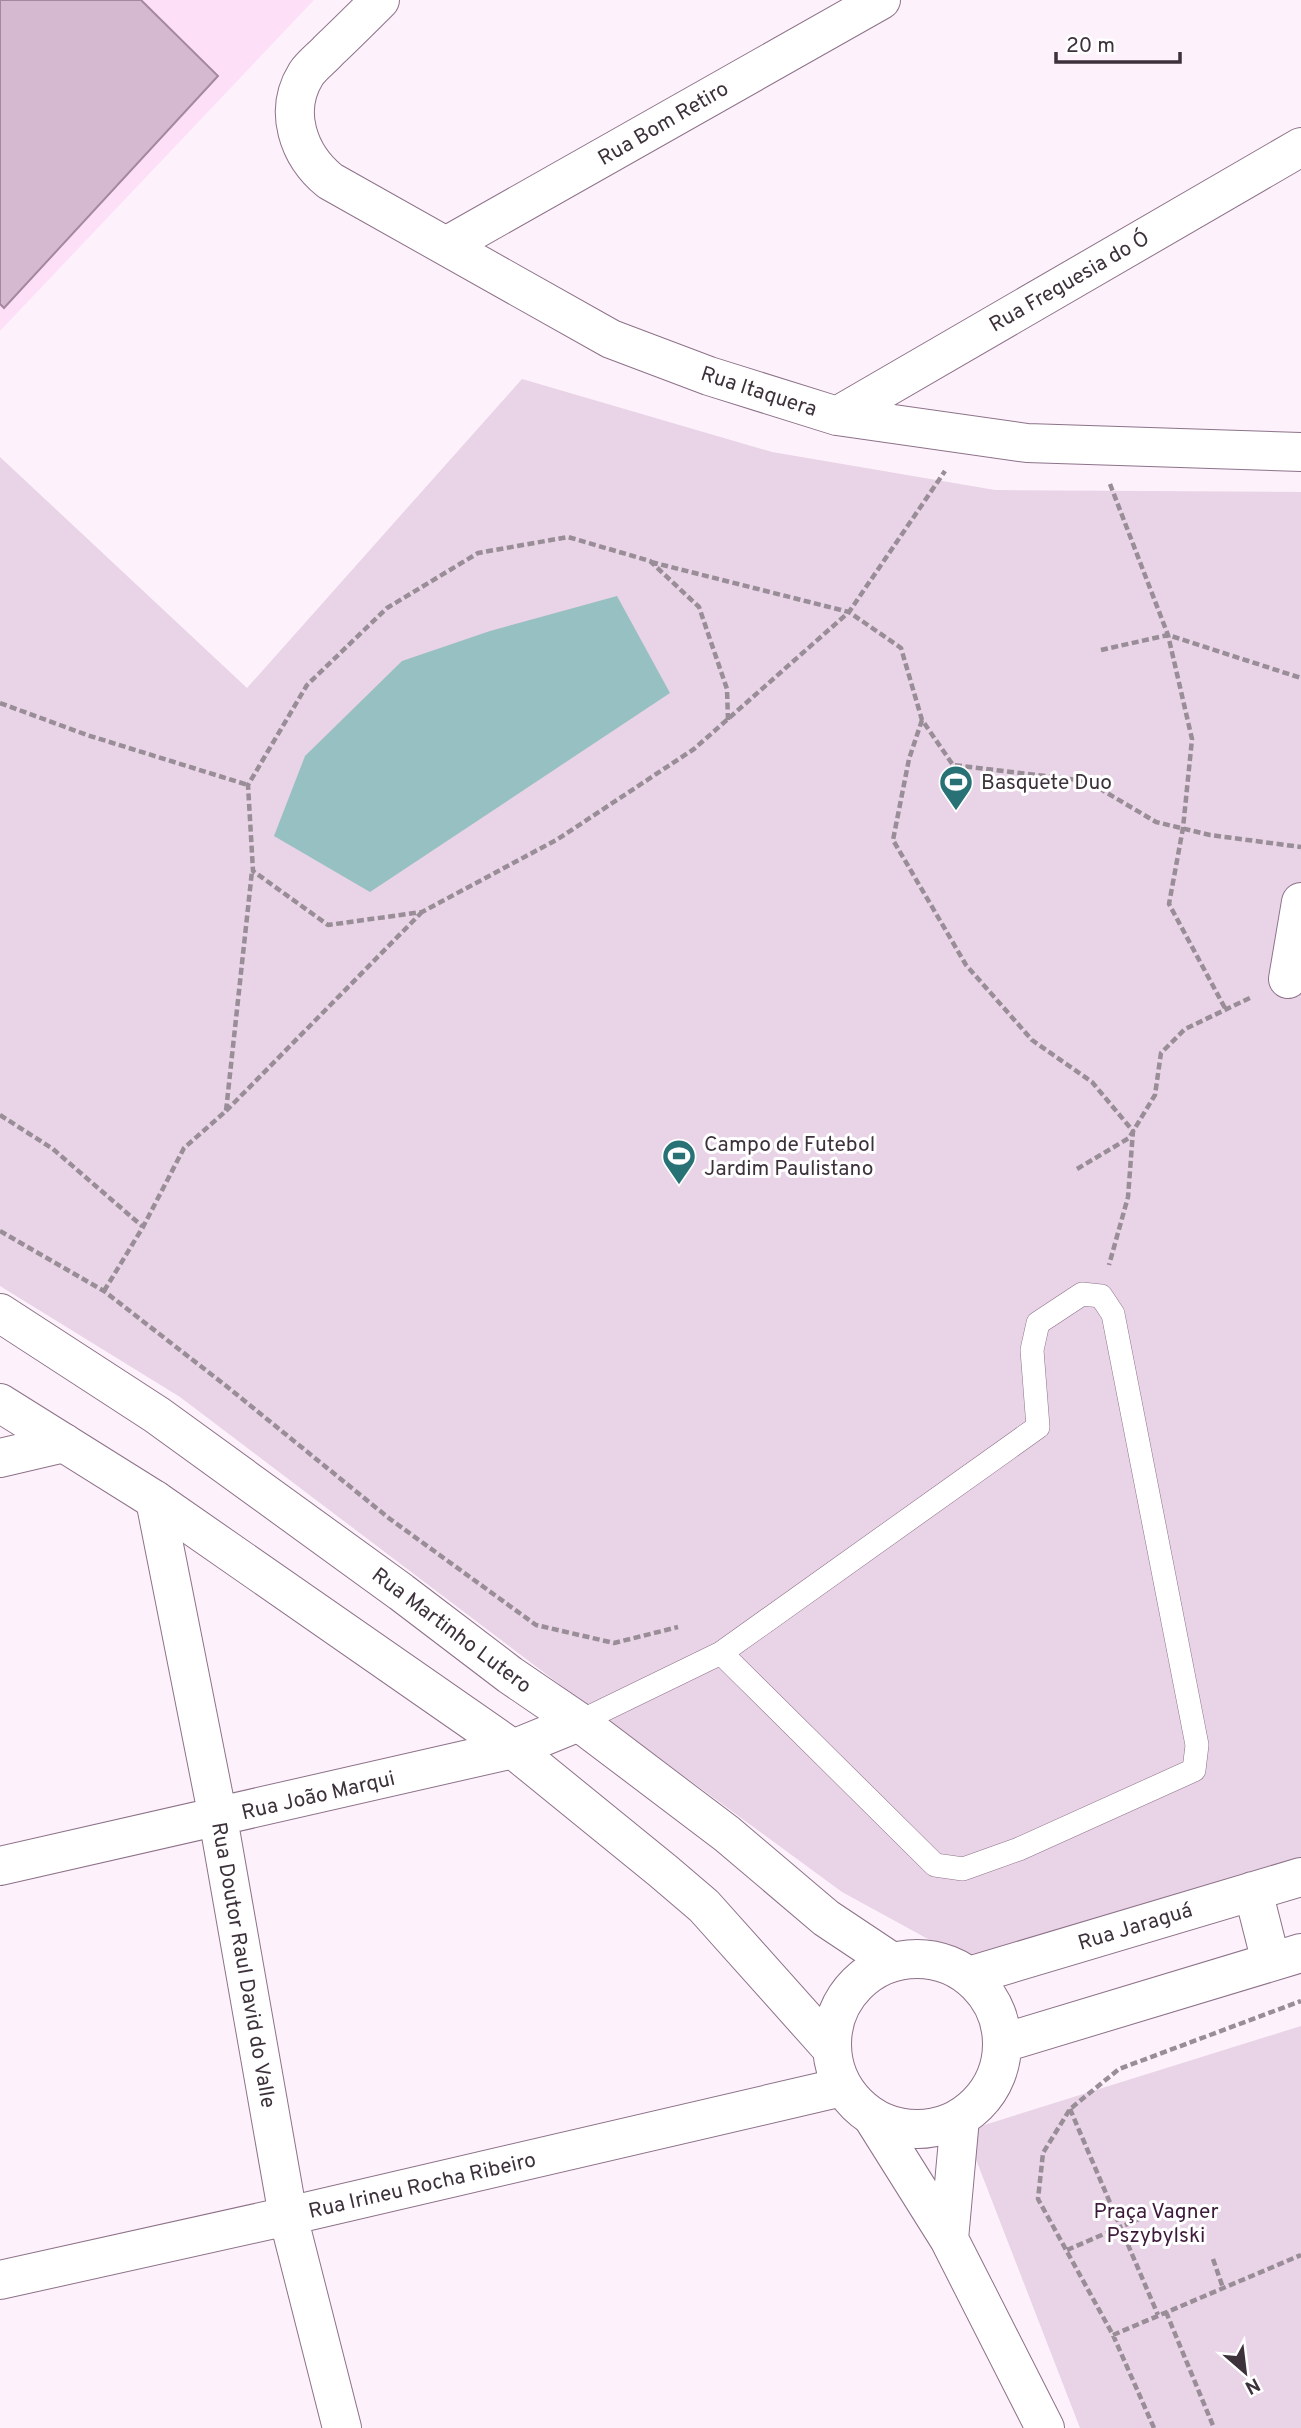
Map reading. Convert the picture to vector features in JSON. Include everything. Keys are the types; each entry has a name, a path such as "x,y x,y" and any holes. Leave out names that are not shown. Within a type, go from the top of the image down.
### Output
{"street":[{"name":"Rua Itaquera","path":"380,0 307,73 296,98 295,125 303,151 319,173 330,181 611,340 709,376 837,416 1027,443 1301,452"},
{"name":"Rua Bom Retiro","path":"446,246 881,0"},
{"name":"Rua Freguesia do Ó","path":"837,416 1301,147"},
{"path":"1287,979 1301,902"},
{"name":"Rua Martinho Lutero","path":"0,1313 157,1415 401,1592 510,1675 579,1722 727,1835 826,1918 892,1962"},
{"path":"0,1403 155,1500 513,1749 704,1906 831,2048"},
{"path":"0,1458 64,1443"},
{"name":"Rua Doutor Raul David do Valle","path":"155,1500 218,1818 288,2216 342,2428"},
{"name":"Rua João Marqui","path":"0,1866 513,1749 579,1722"},
{"name":"Rua Jaraguá","path":"969,1976 1301,1877"},
{"path":"1003,2043 1286,1957 1252,1891"},
{"path":"873,2118 916,2130 939,2126 960,2118 978,2104 991,2086 1000,2065 1003,2043 998,2018 988,1994 969,1976 952,1966 933,1960 912,1958 892,1962 867,1975 847,1995 834,2020 831,2048 842,2087 856,2104 873,2118 949,2239 1045,2428"},
{"name":"Rua Irineu Rocha Ribeiro","path":"0,2280 842,2087"},
{"path":"949,2239 960,2118"}],"lane":[{"path":"579,1722 721,1653 1038,1427 1032,1350 1038,1323 1082,1294 1101,1296 1113,1314 1197,1745 1194,1770 1008,1853 963,1869 935,1866 721,1653"}],"path":[{"path":"104,1291 143,1227 184,1148 226,1111 422,912 558,839 694,750 849,612 969,435"},
{"path":"1095,445 1168,635 1192,739 1183,828 1169,904 1226,1010"},
{"path":"226,1111 253,871 248,785 307,685 387,608 478,553 568,537 849,612 901,648 922,720 953,765 1087,781 1156,822 1210,835 1301,847"},
{"path":"650,561 699,607 727,689 728,720"},
{"path":"1101,650 1168,635 1301,678"},
{"path":"0,703 87,735 248,785"},
{"path":"922,720 909,759 893,840 966,965 1032,1040 1091,1082 1133,1131 1128,1197 1101,1296"},
{"path":"253,871 328,925 422,912"},
{"path":"1077,1170 1129,1138 1155,1095 1161,1053 1185,1029 1287,979"},
{"path":"0,1115 53,1149 143,1227"},
{"path":"0,1231 104,1291 390,1519 536,1625 614,1643 678,1627"},
{"path":"1154,2428 1113,2334 1038,2199 1042,2153 1070,2109 1119,2069 1301,2001"},
{"path":"1070,2109 1158,2315"},
{"path":"1067,2250 1139,2219"},
{"path":"1113,2334 1301,2255"},
{"path":"1213,2259 1223,2288"},
{"path":"1166,2312 1214,2428"}],"shaded area":[{"path":"0,0 314,0 0,331"}],"green space":[{"path":"522,379 772,452 995,490 1301,492 1301,1863 961,1957 842,1892 579,1699 180,1397 0,1286 0,457 247,688"},
{"name":"Praça Vagner Pszybylski","path":"1301,2026 1301,2428 1080,2428 965,2131"}],"water":[{"path":"617,596 670,693 370,892 274,836 305,756 402,661 490,631"}],"building":[{"path":"0,0 141,0 218,76 4,308 0,304"}],"place":[{"name":"Basquete Duo","path":"956,812"},
{"name":"Campo de Futebol Jardim Paulistano","path":"679,1186"}]}
